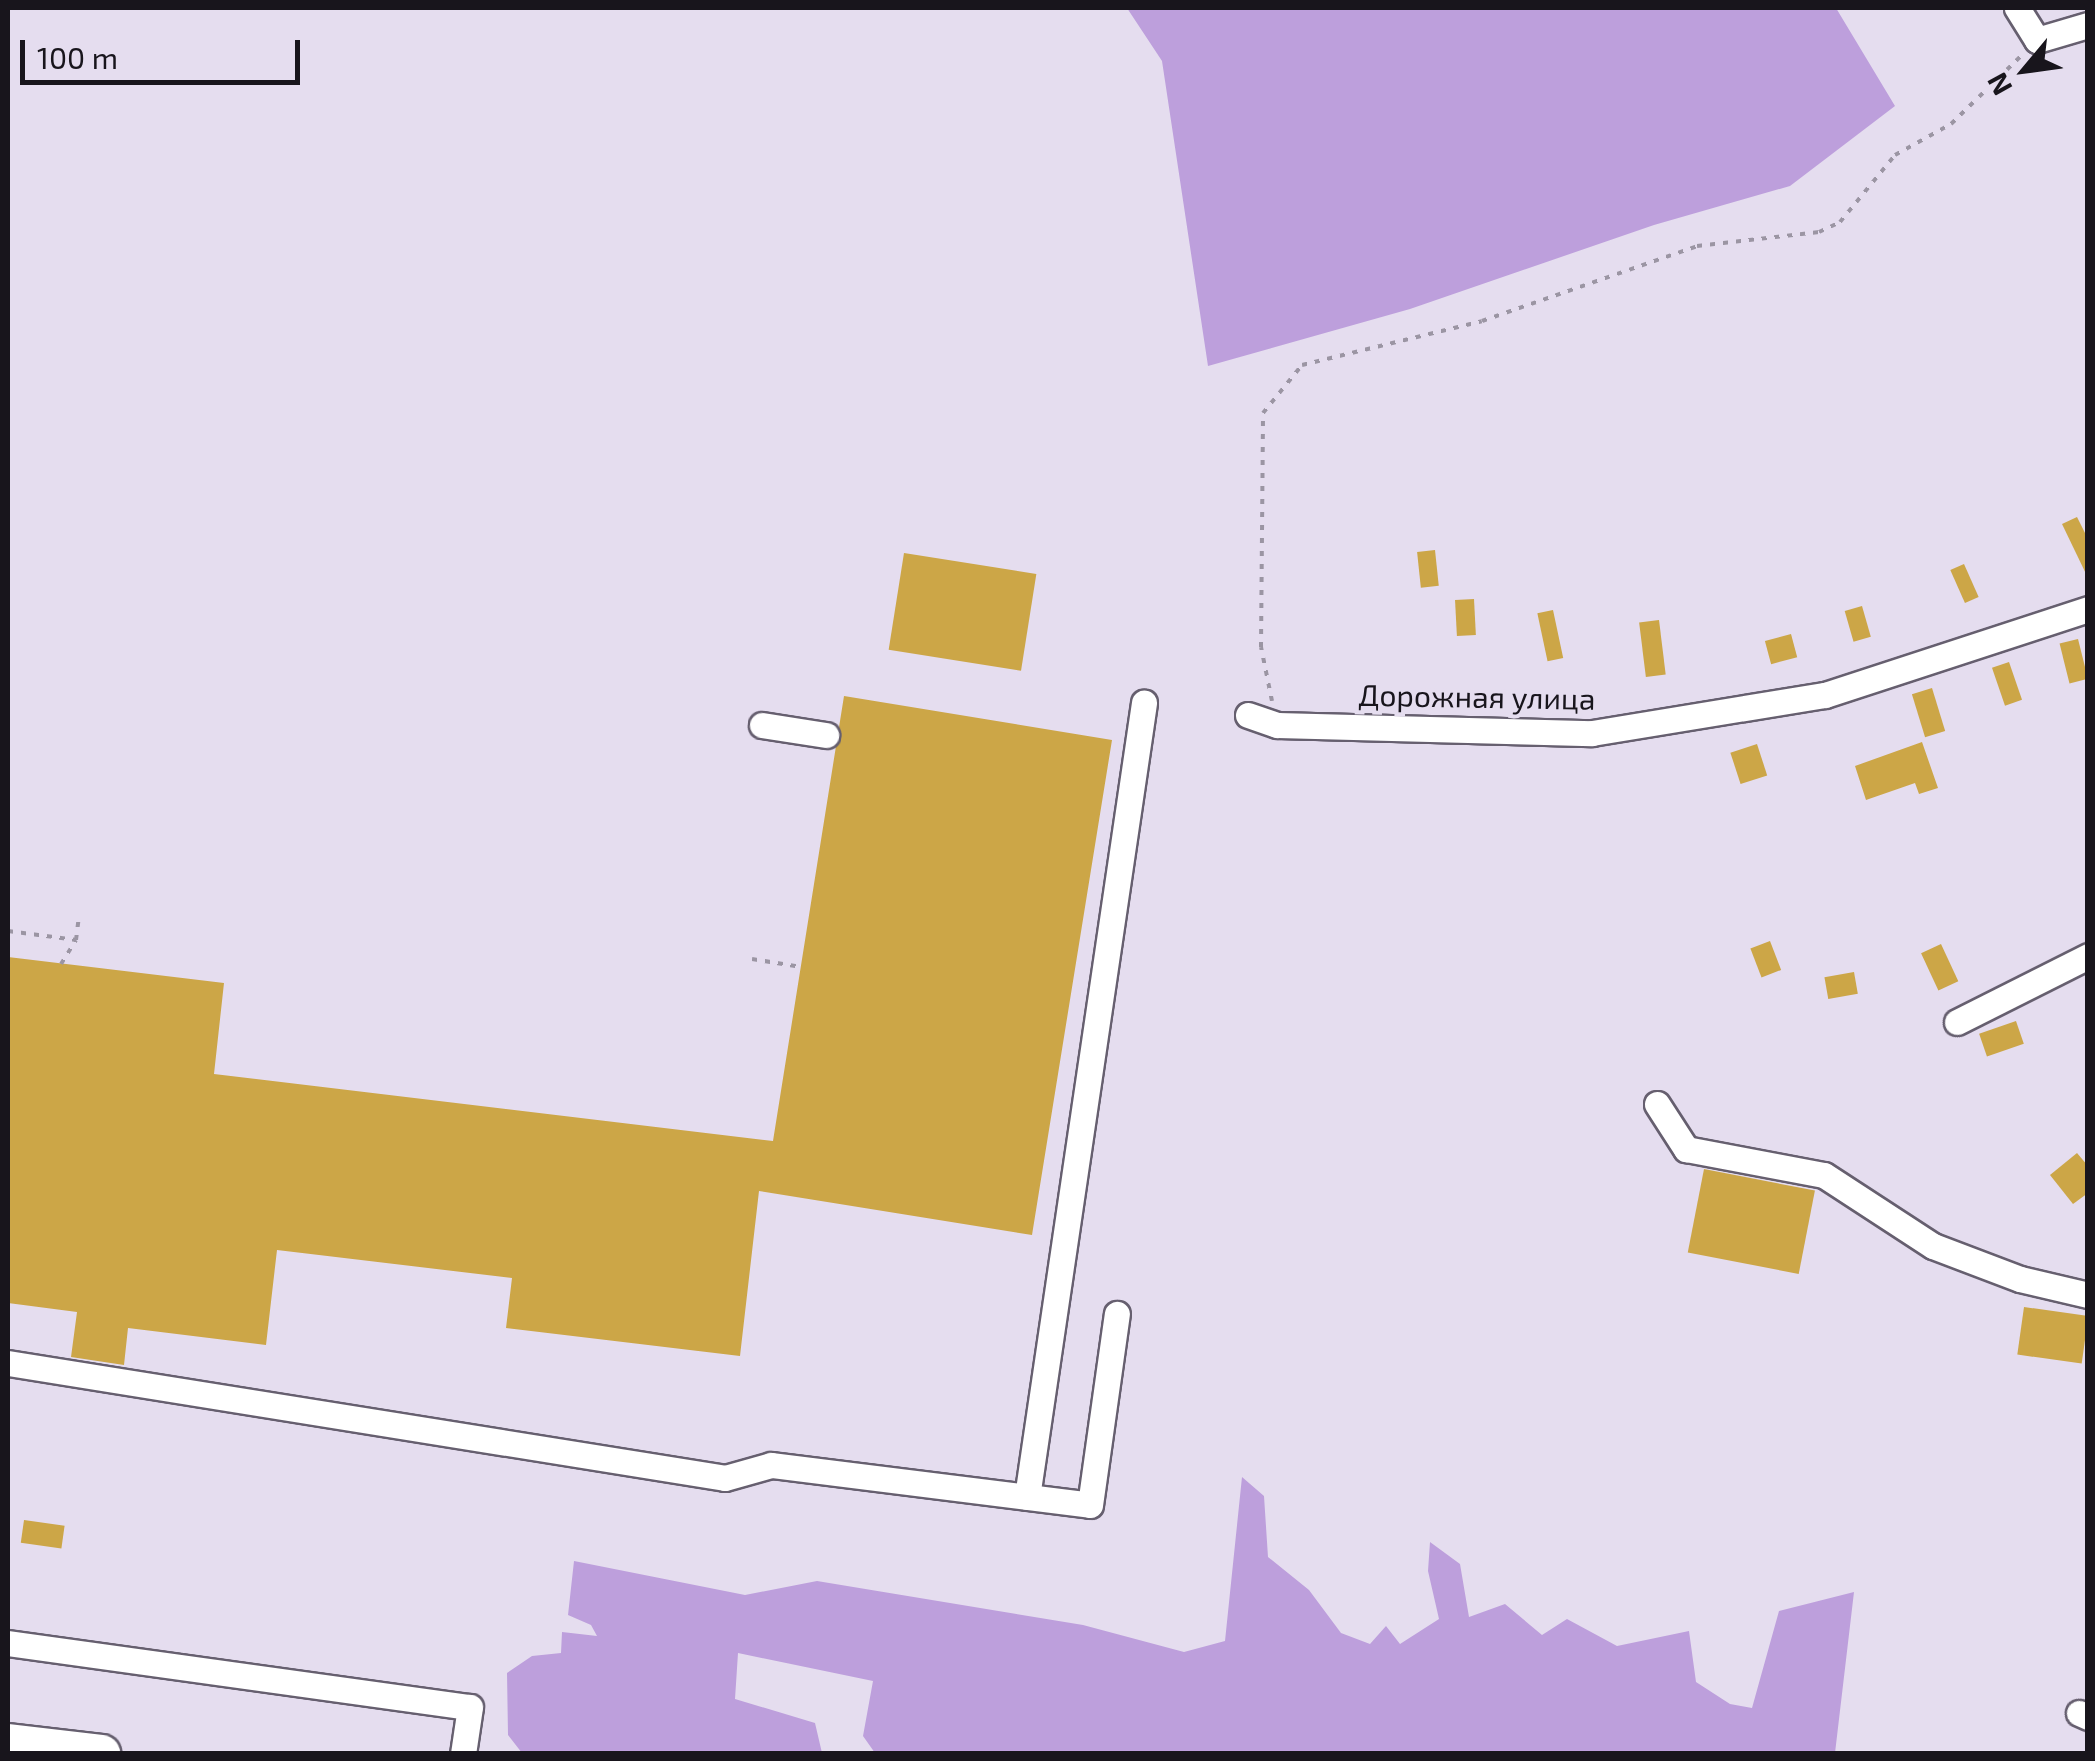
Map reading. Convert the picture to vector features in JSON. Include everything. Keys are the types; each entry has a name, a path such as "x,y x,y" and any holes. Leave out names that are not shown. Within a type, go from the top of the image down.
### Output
{"highway":[{"path":"8,1743 101,1754"}],"street":[{"path":"2017,8 2037,40 2088,26"},
{"name":"Дорожная улица","path":"1248,715 1277,726 1592,734 1825,695 2088,609"},
{"path":"1027,1497 1144,703"},
{"path":"762,725 826,736"},
{"path":"1957,1022 2088,956"},
{"path":"1657,1104 1686,1149 1824,1175 1933,1246 2020,1279 2088,1295"},
{"path":"8,1363 726,1478 771,1466 1090,1504 1117,1314"},
{"path":"8,1644 470,1707 464,1754"}],"path":[{"path":"1277,726 1261,647 1263,413 1302,365 1482,321 1697,246 1818,232 1840,222 1894,155 1951,124 2037,40"},
{"path":"61,964 76,940 79,915"},
{"path":"8,930 76,940"},
{"path":"752,959 800,967"}],"shaded area":[{"path":"1127,8 1836,8 1895,106 1790,186 1654,225 1410,309 1208,366 1162,61"},
{"path":"1242,1477 1264,1496 1268,1557 1309,1590 1341,1633 1370,1644 1386,1626 1400,1644 1439,1619 1428,1571 1430,1542 1460,1564 1469,1617 1505,1604 1542,1635 1567,1619 1617,1646 1689,1631 1696,1682 1730,1704 1752,1708 1779,1611 1854,1592 1835,1753 875,1753 863,1736 873,1681 738,1653 735,1699 815,1723 822,1753 522,1753 508,1735 507,1673 532,1656 561,1653 562,1632 597,1636 591,1625 568,1615 574,1561 745,1595 817,1581 1083,1625 1184,1652 1225,1641"}],"building":[{"path":"2077,517 2088,539 2088,578 2062,524"},
{"path":"1435,550 1439,586 1421,588 1417,552"},
{"path":"904,553 1036,574 1021,671 889,650"},
{"path":"1964,564 1979,597 1965,603 1950,570"},
{"path":"1474,599 1476,635 1457,636 1455,600"},
{"path":"1862,606 1871,637 1854,642 1845,611"},
{"path":"1553,610 1563,658 1548,661 1537,613"},
{"path":"1659,620 1666,675 1646,677 1639,622"},
{"path":"1791,634 1797,657 1771,664 1765,641"},
{"path":"2078,639 2088,679 2069,683 2060,644"},
{"path":"2009,662 2022,700 2005,706 1992,668"},
{"path":"1932,688 1945,731 1925,737 1912,694"},
{"path":"844,696 1112,740 1032,1235 759,1191 740,1356 506,1328 512,1278 277,1250 266,1345 128,1328 124,1365 71,1357 77,1312 8,1303 8,957 224,983 214,1074 773,1141"},
{"path":"1922,742 1938,788 1919,794 1915,783 1866,800 1855,766"},
{"path":"1757,744 1767,775 1741,784 1730,753"},
{"path":"1770,941 1781,970 1762,977 1750,949"},
{"path":"1941,944 1958,981 1938,990 1921,953"},
{"path":"1854,972 1858,994 1828,999 1824,977"},
{"path":"2016,1021 2024,1044 1987,1056 1979,1034"},
{"path":"2077,1153 2088,1166 2088,1193 2073,1204 2050,1175"},
{"path":"1704,1169 1815,1191 1799,1274 1688,1252"},
{"path":"2024,1307 2088,1316 2082,1364 2017,1355"},
{"path":"24,1520 65,1526 61,1548 21,1543"}]}
